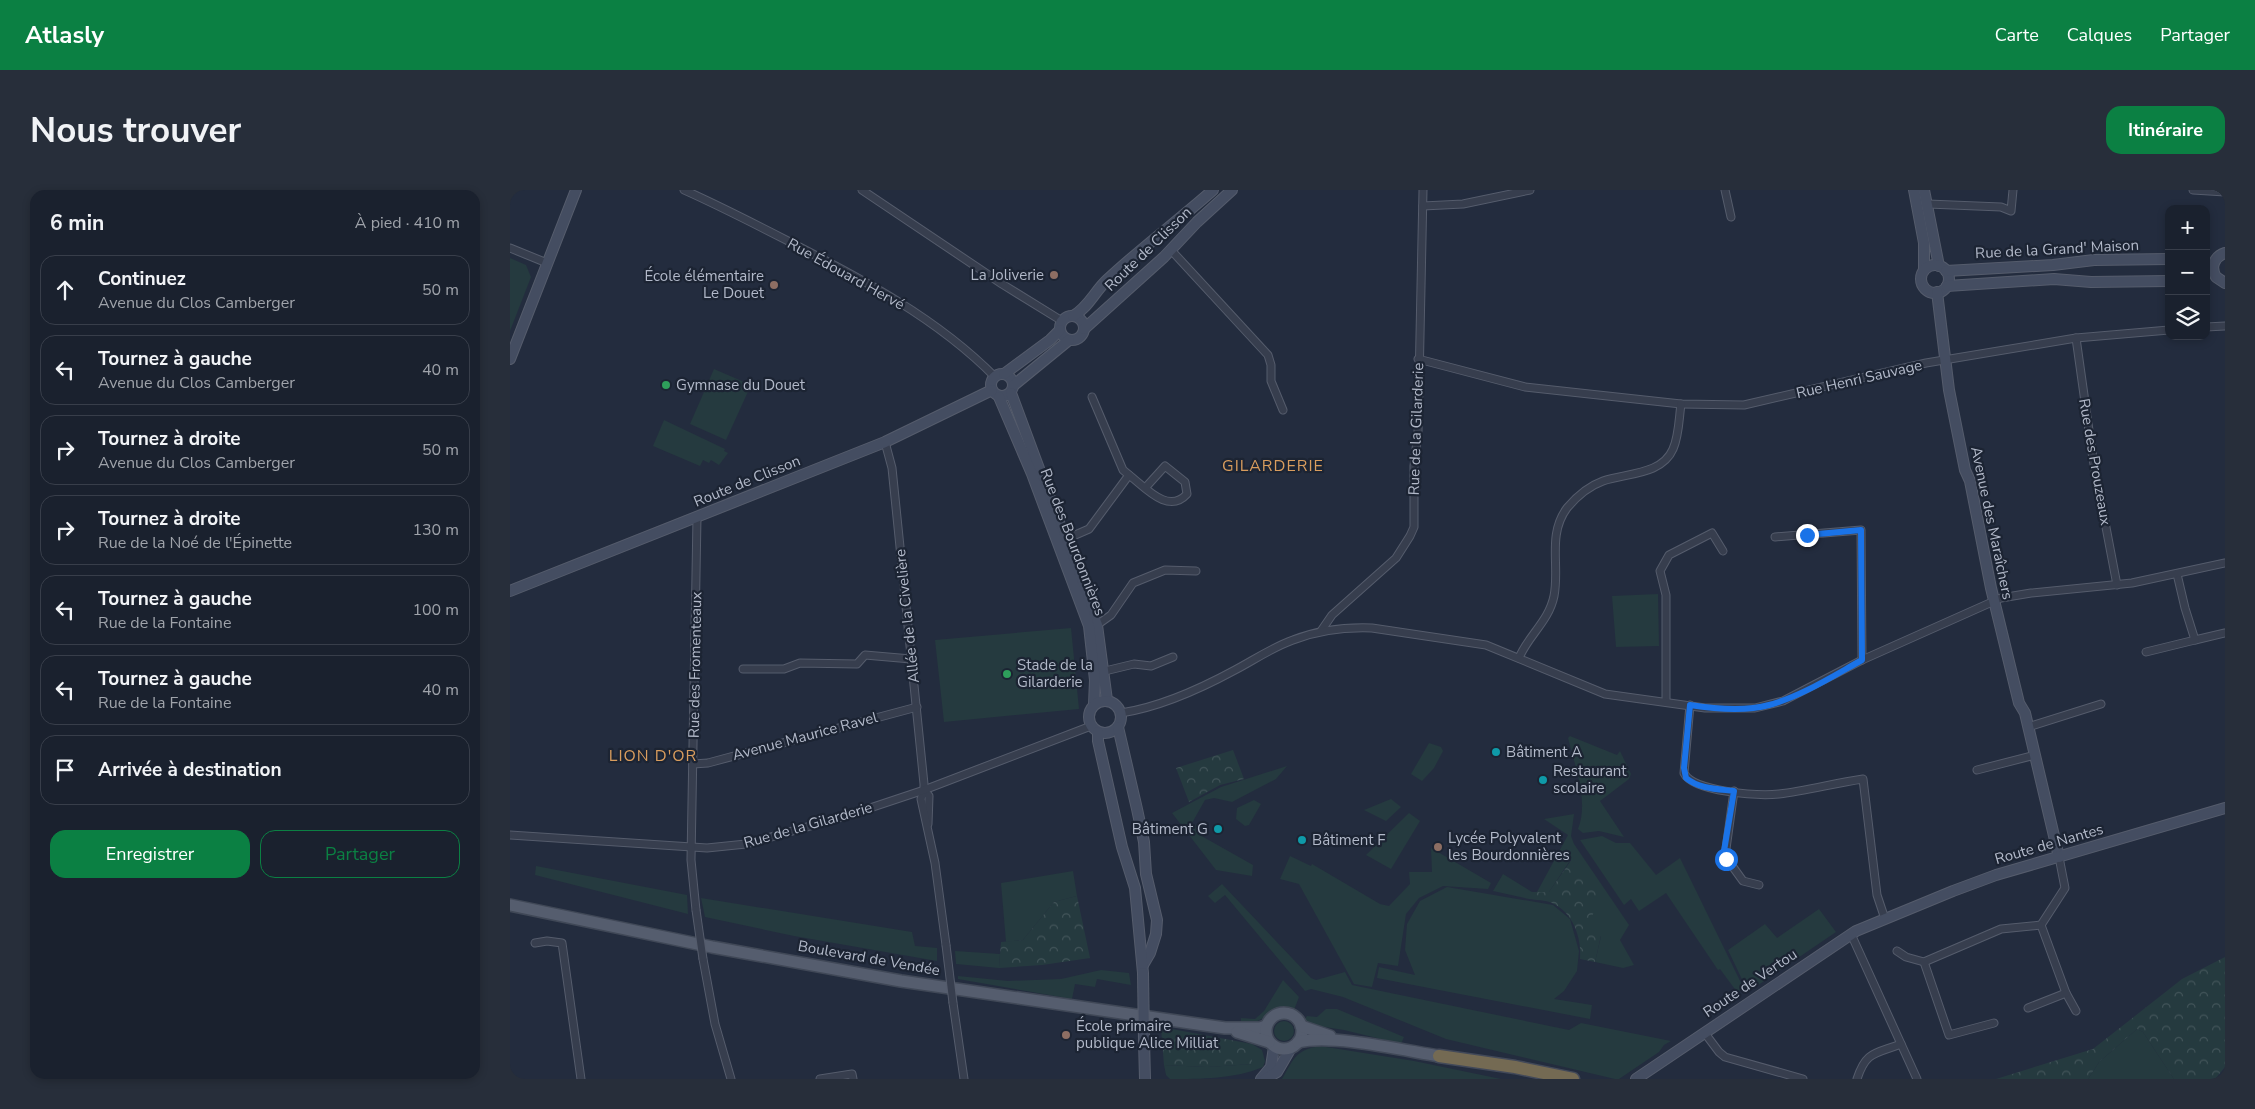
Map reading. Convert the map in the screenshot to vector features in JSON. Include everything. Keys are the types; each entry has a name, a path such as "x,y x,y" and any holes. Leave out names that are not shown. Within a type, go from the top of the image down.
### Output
{"highway":[{"path":"1438,1056 1469,1066 1532,1079"},
{"path":"1438,1056 1515,1067 1573,1079"}],"main road":[{"path":"510,359 576,190"},
{"name":"Route de Clisson","path":"1073,316 1080,312 1104,282 1148,242 1176,222 1213,190"},
{"name":"Route de Clisson","path":"1084,329 1171,250 1197,222 1232,190"},
{"path":"1914,190 1924,244 1924,270 1921,278 1924,286 1931,292 1937,292 1946,286 1949,278 1943,268 1924,190"},
{"path":"2216,280 2211,259 2225,253"},
{"name":"Rue de la Grand' Maison","path":"1943,268 2053,266 2094,260 2165,259"},
{"path":"1924,270 1930,266 1943,268"},
{"name":"Rue de la Grand' Maison","path":"1946,286 2054,279 2076,279 2091,282 2165,281"},
{"name":"Avenue des Maraîchers","path":"1937,292 1949,390 1965,470 1970,481 1994,602 2019,703 2025,713 2059,856"},
{"path":"996,393 991,384 999,375 1050,340 1061,325 1073,316 1082,321 1084,329 1079,338 1070,340 1012,389"},
{"path":"1061,325 1063,336 1070,340"},
{"path":"999,375 1012,379 1012,389"},
{"name":"Route de Clisson","path":"510,592 885,442 996,393 1012,389"},
{"name":"Rue des Bourdonnières","path":"1012,389 1098,625 1107,700"},
{"name":"Rue des Bourdonnières","path":"996,393 1032,474 1089,626 1095,680 1094,704"},
{"path":"1143,969 1156,934 1157,920 1146,874 1144,842 1118,727 1121,714 1115,704 1107,700 1100,701 1094,704 1088,716 1095,729 1122,847 1135,888 1143,969 1145,1079"},
{"path":"1095,729 1111,732 1118,727"},
{"name":"Route de Nantes","path":"1885,919 1976,882 2225,808"},
{"name":"Boulevard de Vendée","path":"510,905 712,947 873,976 1225,1028 1260,1028 1266,1026"},
{"name":"Route de Vertou","path":"1636,1079 1851,934 1885,919"},
{"path":"1261,1079 1271,1066 1271,1044 1266,1034 1266,1026 1274,1016 1283,1013 1296,1018 1301,1026 1301,1036 1277,1072 1265,1079"},
{"path":"1301,1026 1344,1042"},
{"name":"Boulevard de Vendée","path":"1225,1028 1271,1044"},
{"path":"1271,1044 1282,1050 1318,1039 1438,1056"}],"street":[{"name":"Rue Édouard Hervé","path":"684,190 843,269 884,292 999,375"},
{"path":"862,190 1061,325"},
{"name":"Rue de la Gilarderie","path":"1321,631 1332,615 1396,558 1414,527 1414,466 1418,432 1418,359 1423,190"},
{"path":"1423,206 1463,204 1530,190"},
{"path":"1725,190 1731,217"},
{"path":"1928,204 2001,207 2011,211 2013,190"},
{"path":"2193,190 2225,192"},
{"path":"510,248 547,263"},
{"path":"1171,250 1268,354 1271,365 1271,380 1283,410"},
{"path":"2210,327 2225,326"},
{"name":"Rue Henri Sauvage","path":"1418,359 1525,387 1681,404 1744,405 1946,359 2076,338 2165,330"},
{"name":"Rue des Prouzeaux","path":"2076,338 2093,459 2117,585"},
{"path":"1092,397 1123,470 1129,475 1146,488 1163,501 1175,503 1186,494 1185,482 1165,466 1146,488"},
{"path":"1519,658 1527,641 1545,619 1551,606 1555,588 1554,545 1556,530 1566,509 1582,492 1592,486 1603,481 1652,468 1667,458 1676,441 1681,404"},
{"name":"Allée de la Civelière","path":"885,442 892,468 924,790 929,796 928,824 964,1079"},
{"path":"1066,539 1089,528 1129,475"},
{"name":"Rue des Fromenteaux","path":"697,517 692,877 703,959 714,1016 731,1079"},
{"path":"1774,537 1861,530 1862,660"},
{"path":"1666,702 1666,595 1660,571 1669,555 1712,533 1723,551"},
{"path":"1121,714 1138,710 1194,690 1292,640 1321,631 1354,627 1486,645 1597,691 1724,709 1768,706 1783,701 1862,660 1994,602 2031,592 2117,585 2225,563"},
{"path":"1098,625 1111,615 1133,583 1165,570 1196,572"},
{"path":"2177,574 2195,640"},
{"path":"2146,652 2225,633"},
{"path":"743,669 784,669 800,663 857,664 865,655 911,658"},
{"path":"1105,671 1134,664 1151,666 1173,657"},
{"path":"2028,727 2101,704"},
{"path":"1690,705 1684,768 1686,778 1695,784 1734,791 1776,794 1863,779 1877,895 1885,919"},
{"name":"Avenue Maurice Ravel","path":"693,764 708,763 917,707"},
{"name":"Rue de la Gilarderie","path":"510,834 723,847 767,839 924,790 1095,729"},
{"path":"1977,770 2035,756"},
{"path":"1734,791 1724,856 1743,881 1759,885"},
{"path":"2041,925 2065,888 2059,856"},
{"path":"1896,951 1906,957 1924,962 2001,929 2015,926 2041,925"},
{"path":"2041,925 2066,993 2076,1012"},
{"path":"1851,934 1917,1079"},
{"path":"535,943 547,941 562,943 581,1079"},
{"path":"1924,962 1949,1035 1994,1023"},
{"path":"2028,1008 2066,993"},
{"path":"1704,1032 1725,1057 1803,1079"},
{"path":"1857,1079 1865,1060 1870,1056 1901,1044"},
{"path":"820,1079 850,1077"}],"green space":[{"path":"510,258 526,265 531,277 510,331"},
{"path":"714,369 751,385 726,440 690,424"},
{"path":"664,420 725,449 724,451 728,453 719,465 711,460 709,463 703,460 700,466 653,446"},
{"path":"1658,594 1659,646 1616,647 1612,596"},
{"name":"Stade de la Gilarderie","path":"1071,628 1079,709 944,722 935,640"},
{"path":"1570,736 1617,755 1620,751 1631,774 1629,779 1600,801 1624,837 1599,831 1583,833 1578,829 1581,818 1582,796 1568,738"},
{"path":"1429,743 1441,747 1443,751 1434,768 1422,781 1411,774"},
{"path":"1233,750 1244,779 1220,785 1189,802 1176,768"},
{"path":"1287,766 1276,779 1232,802 1214,798 1205,800 1192,823 1201,829 1198,834 1253,865 1252,876 1216,870 1172,813 1221,787"},
{"path":"1391,799 1401,807 1386,821 1364,810"},
{"path":"1254,800 1261,804 1249,825 1245,826 1236,819 1237,808"},
{"path":"1409,813 1420,821 1391,869 1366,855"},
{"path":"1574,814 1571,836 1574,844 1629,925 1620,940 1634,965 1623,968 1595,962 1601,936 1583,931 1571,859 1549,892 1537,892 1568,835 1544,819"},
{"path":"1602,836 1616,843 1630,843 1656,875 1680,858 1744,989 1737,992 1720,969 1718,970 1666,893 1639,911 1631,899 1624,905 1580,840"},
{"path":"1431,848 1491,883 1488,889 1443,886 1419,898 1406,914 1398,966 1378,963 1372,987 1354,984 1299,884 1280,879 1290,856 1311,866 1312,864 1380,904 1389,906 1410,884 1409,872 1432,872"},
{"path":"1572,859 1601,900 1584,930 1601,935 1595,962 1580,959 1578,934 1566,913 1550,902 1529,899 1529,892 1549,892"},
{"path":"536,866 687,895 688,914 535,875"},
{"path":"1073,871 1077,896 1054,902 1023,940 1006,942 1001,883"},
{"path":"1503,874 1532,892 1529,892 1529,899 1493,891"},
{"path":"1222,884 1311,978 1316,980 1345,972 1352,985 1569,1030 1581,1023 1671,1041 1664,1045 1659,1052 1619,1079 1615,1079 1446,1039 1343,997 1311,989 1305,991 1225,895 1215,903 1208,896"},
{"path":"1447,887 1553,905 1570,919 1579,951 1577,971 1564,991 1554,999 1592,1005 1590,1019 1377,978 1379,967 1415,975 1405,950 1407,924 1420,901"},
{"path":"1077,896 1090,958 1042,965 999,968 1001,942 1023,940 1054,902"},
{"path":"701,898 912,932 915,946 937,948 937,961 794,936 705,917"},
{"path":"1819,909 1836,932 1748,992 1728,950 1765,924 1777,938"},
{"path":"955,951 1000,954 999,968 956,964"},
{"path":"2225,957 2225,1067 2215,1079 2174,1079 2143,1032 2137,1029 2099,1062 2088,1079 1996,1079 2093,1049 2182,979"},
{"path":"1101,970 1129,973 1131,985 1097,979 1095,987 1075,984 1072,999 958,979 958,976 1008,981 1061,979"},
{"path":"1283,980 1299,997 1294,1010 1277,1010 1256,1022 1241,1024 1241,1018 1255,1019 1264,1011"},
{"path":"1326,1009 1337,1009 1404,1037 1401,1044 1344,1030 1305,1024 1304,1020 1307,1016 1317,1017"},
{"path":"1280,1021 1288,1021 1294,1027 1294,1035 1288,1041 1280,1041 1274,1035 1274,1027"},
{"path":"1161,1027 1252,1044 1252,1064 1207,1067 1164,1065"},
{"path":"2137,1029 2143,1032 2174,1079 2088,1079 2099,1062"},
{"path":"1252,1044 1262,1050 1265,1061 1263,1067 1241,1074 1218,1078 1170,1079 1166,1075 1164,1065 1207,1067 1252,1064"},
{"path":"1320,1046 1414,1061 1501,1079 1282,1079 1296,1056 1305,1050"}],"place":[{"name":"La Joliverie","path":"1054,275"},
{"name":"École élémentaire Le Douet","path":"774,285"},
{"name":"Gymnase du Douet","path":"666,385"},
{"name":"Stade de la Gilarderie","path":"1007,674"},
{"name":"Bâtiment A","path":"1496,752"},
{"name":"Restaurant scolaire","path":"1543,780"},
{"name":"Bâtiment G","path":"1218,829"},
{"name":"Bâtiment F","path":"1302,840"},
{"name":"Lycée Polyvalent les Bourdonnières","path":"1438,847"},
{"name":"École primaire publique Alice Milliat","path":"1066,1035"}],"district":[{"name":"GILARDERIE","path":"1273,466"},
{"name":"LION D'OR","path":"653,756"}],"route":[{"path":"1726,859 1724,851 1734,791 1695,784 1686,778 1684,768 1690,705 1724,709 1768,706 1783,701 1862,660 1861,530 1807,535"}]}
